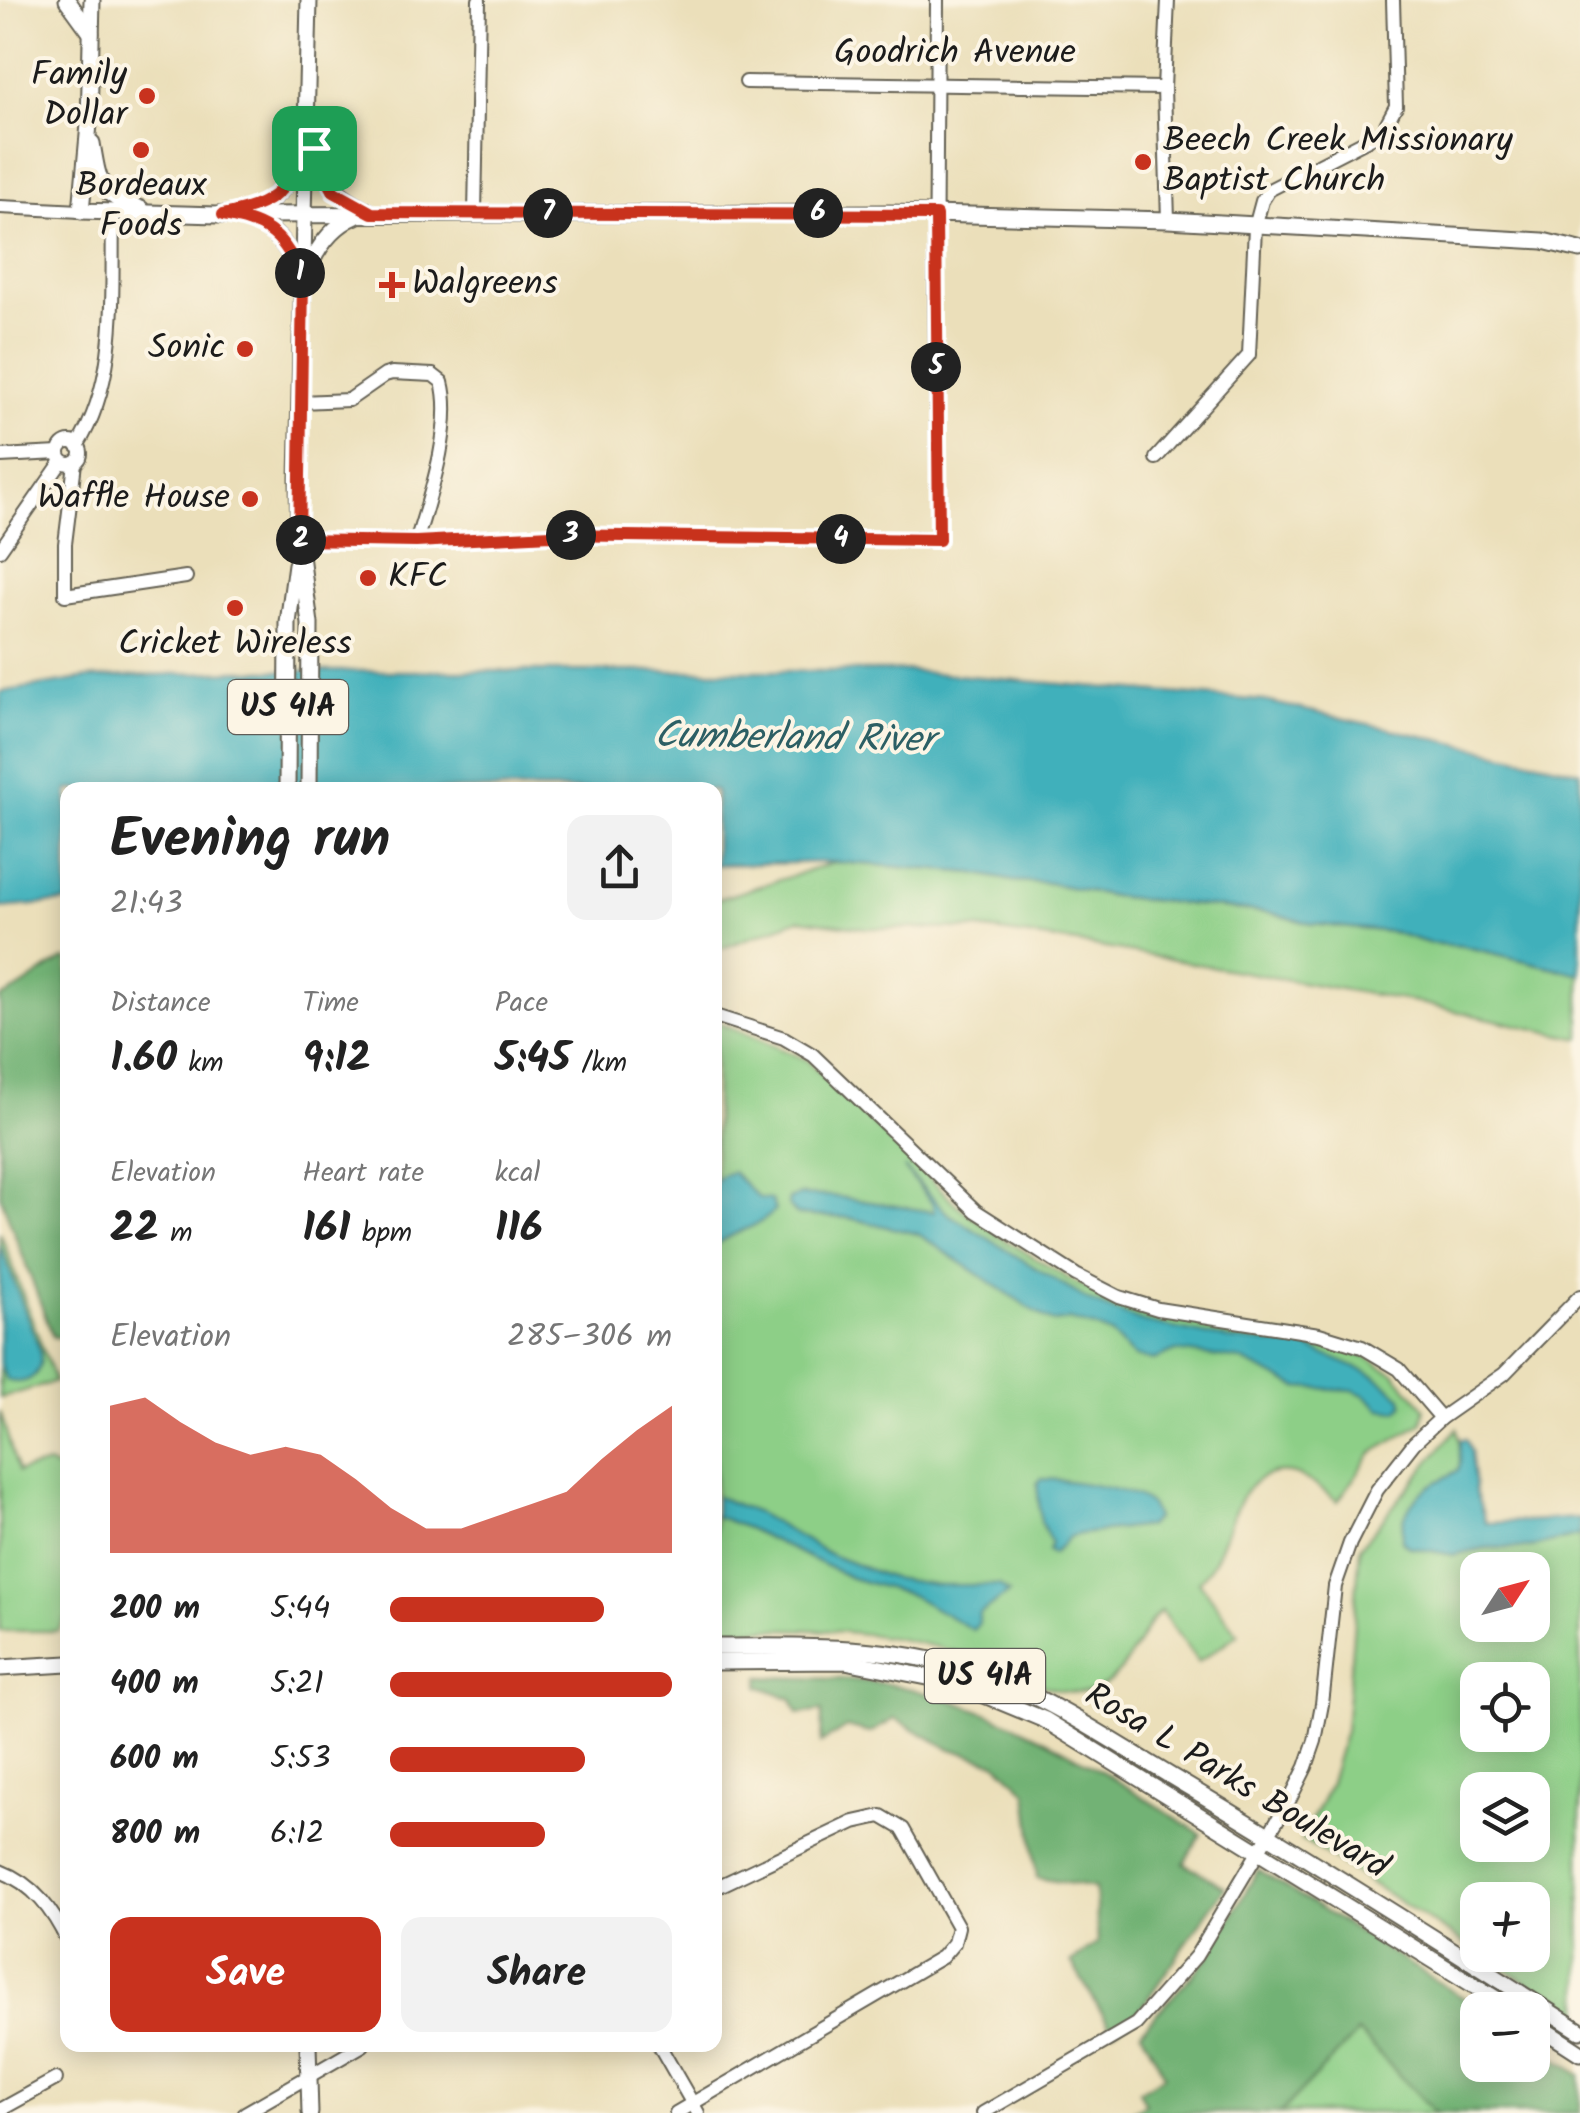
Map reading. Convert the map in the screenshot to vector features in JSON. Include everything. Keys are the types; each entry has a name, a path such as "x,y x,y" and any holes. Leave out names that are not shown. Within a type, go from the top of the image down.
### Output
{"main road":[{"path":"67,0 91,34"},
{"path":"92,0 81,211 223,215 936,215 1168,220 1543,241 1580,250"},
{"name":"US 41A","path":"287,782 288,623 299,540 310,0"},
{"path":"307,122 318,162 334,192 372,213"},
{"path":"223,215 257,208 283,188 299,158 307,122"},
{"path":"88,124 103,189 116,200 154,214"},
{"path":"303,280 331,234 352,218 372,213"},
{"path":"223,215 254,220 271,229 291,254 303,280"},
{"name":"US 41A","path":"299,540 310,624 309,782"},
{"name":"Rosa L Parks Boulevard","path":"722,1647 846,1646 958,1667 1040,1698 1270,1834 1580,2031"},
{"name":"Rosa L Parks Boulevard","path":"722,1662 844,1661 953,1682 1045,1720 1485,1992"},
{"path":"0,1668 60,1664"},
{"path":"1550,2033 1580,2052"},
{"path":"308,2052 310,2113"}],"street":[{"path":"475,214 479,0"},
{"path":"299,540 416,542 551,535 939,540 937,0"},
{"path":"1168,0 1164,88 1168,220"},
{"path":"1156,458 1249,355 1254,227 1269,190 1382,132 1396,106 1393,0"},
{"name":"Goodrich Avenue","path":"746,82 1164,88"},
{"path":"0,207 81,211"},
{"path":"0,456 65,459 80,454 78,446 93,416 104,376 111,317 113,214"},
{"path":"300,402 350,400 392,373 433,376 442,382 440,458 416,542"},
{"path":"0,550 65,459"},
{"path":"65,459 65,595 186,578"},
{"path":"722,1018 784,1038 813,1055 976,1212 1100,1288 1158,1309 1319,1334 1362,1347 1399,1368 1441,1418"},
{"path":"982,2113 1136,2024 1196,1956 1290,1800 1316,1741 1330,1604 1350,1543 1377,1490 1396,1462 1441,1418 1504,1374 1580,1296"},
{"path":"676,2113 695,2108 942,1957 954,1944 958,1927 903,1829 881,1816 854,1822 722,1885"},
{"path":"0,1871 37,1895 60,1928"},
{"path":"245,2113 351,2052"},
{"path":"664,2052 695,2108"},
{"path":"0,2110 56,2079"}],"green space":[{"path":"837,862 974,873 1112,896 1271,913 1312,924 1393,932 1428,943 1463,946 1580,974 1580,1039 1415,1002 979,929 866,928 799,919 722,948 722,898"},
{"path":"60,962 60,1337 53,1337 0,1195 0,998"},
{"path":"722,1024 807,1060 958,1206 1000,1237 1076,1283 1144,1314 1320,1342 1366,1357 1395,1374 1425,1408 1422,1423 1371,1454 1338,1501 1295,1474 1269,1474 1254,1483 1243,1496 1219,1550 1199,1581 1238,1634 1198,1662 1161,1611 1116,1676 1093,1690 1079,1692 1046,1687 933,1646 872,1635 722,1630"},
{"path":"0,1232 55,1382 0,1398"},
{"path":"0,1411 18,1472 48,1464 60,1470 60,1628 58,1631 0,1631"},
{"path":"1457,1428 1473,1528 1580,1527 1580,2017 1550,1998 1550,1992 1541,1992 1510,1972 1550,1972 1550,1882 1460,1882 1460,1940 1302,1839 1329,1786 1345,1731 1360,1547"},
{"path":"760,1677 847,1679 898,1686 941,1697 1020,1727 1093,1766 1201,1834 1184,1863 1225,1887 1135,2017 1113,2031 1071,1962 1098,1943 1095,1888 1037,1878 1027,1792 997,1763 951,1749 895,1719 870,1733 846,1727 821,1743 822,1711 798,1714 792,1699 759,1686"},
{"path":"1258,1870 1460,1996 1460,2082 1550,2082 1550,2054 1580,2075 1580,2113 1436,2113 1358,2032 1280,2113 1129,2113 1146,2103 1139,2091 1165,2075 1141,2031 1207,1959"},
{"path":"1358,2032 1436,2113 1280,2113"}],"water":[{"name":"Cumberland River","path":"234,671 909,671 1265,701 1580,771 1580,974 1463,946 1428,943 1393,932 1312,924 1271,913 1112,896 974,873 837,862 722,865 722,782 60,782 60,903 0,908 0,692 87,678"},
{"path":"904,1168 947,1213 1091,1302 1143,1322 1233,1340 1306,1347 1374,1375 1402,1397 1403,1405 1397,1411 1380,1409 1353,1390 1297,1387 1241,1360 1176,1351 1154,1360 1134,1357 1111,1334 1095,1327 1046,1319 918,1234 849,1218 797,1215 788,1205 789,1199 800,1195 832,1196 934,1212 932,1203"},
{"path":"732,1172 759,1198 771,1200 775,1210 763,1221 722,1241 722,1175"},
{"path":"0,1245 40,1350 40,1365 28,1380 6,1380 0,1363"},
{"path":"1461,1439 1466,1439 1471,1450 1475,1491 1486,1523 1580,1518 1580,1535 1529,1548 1486,1548 1453,1555 1409,1547 1402,1541 1407,1511 1426,1489 1458,1470"},
{"path":"1041,1479 1129,1494 1149,1504 1156,1518 1148,1526 1069,1537 1053,1554 1048,1551 1051,1543 1041,1522 1037,1484"},
{"path":"722,1499 757,1513 833,1556 891,1578 938,1585 999,1585 1009,1593 979,1614 979,1623 973,1630 911,1595 851,1578 722,1519"}],"place":[{"name":"Family Dollar","path":"147,96"},
{"name":"Bordeaux Foods","path":"141,150"},
{"name":"Beech Creek Missionary Baptist Church","path":"1143,162"},
{"name":"Walgreens","path":"392,285"},
{"name":"Sonic","path":"245,349"},
{"name":"Waffle House","path":"250,499"},
{"name":"KFC","path":"368,578"},
{"name":"Cricket Wireless","path":"235,608"}],"route":[{"path":"307,122 314,148 324,179 334,192 372,213 936,215 939,540 551,535 416,542 299,540 303,280 291,254 271,229 254,220 223,215 257,208 283,188 299,158 307,122"}]}
